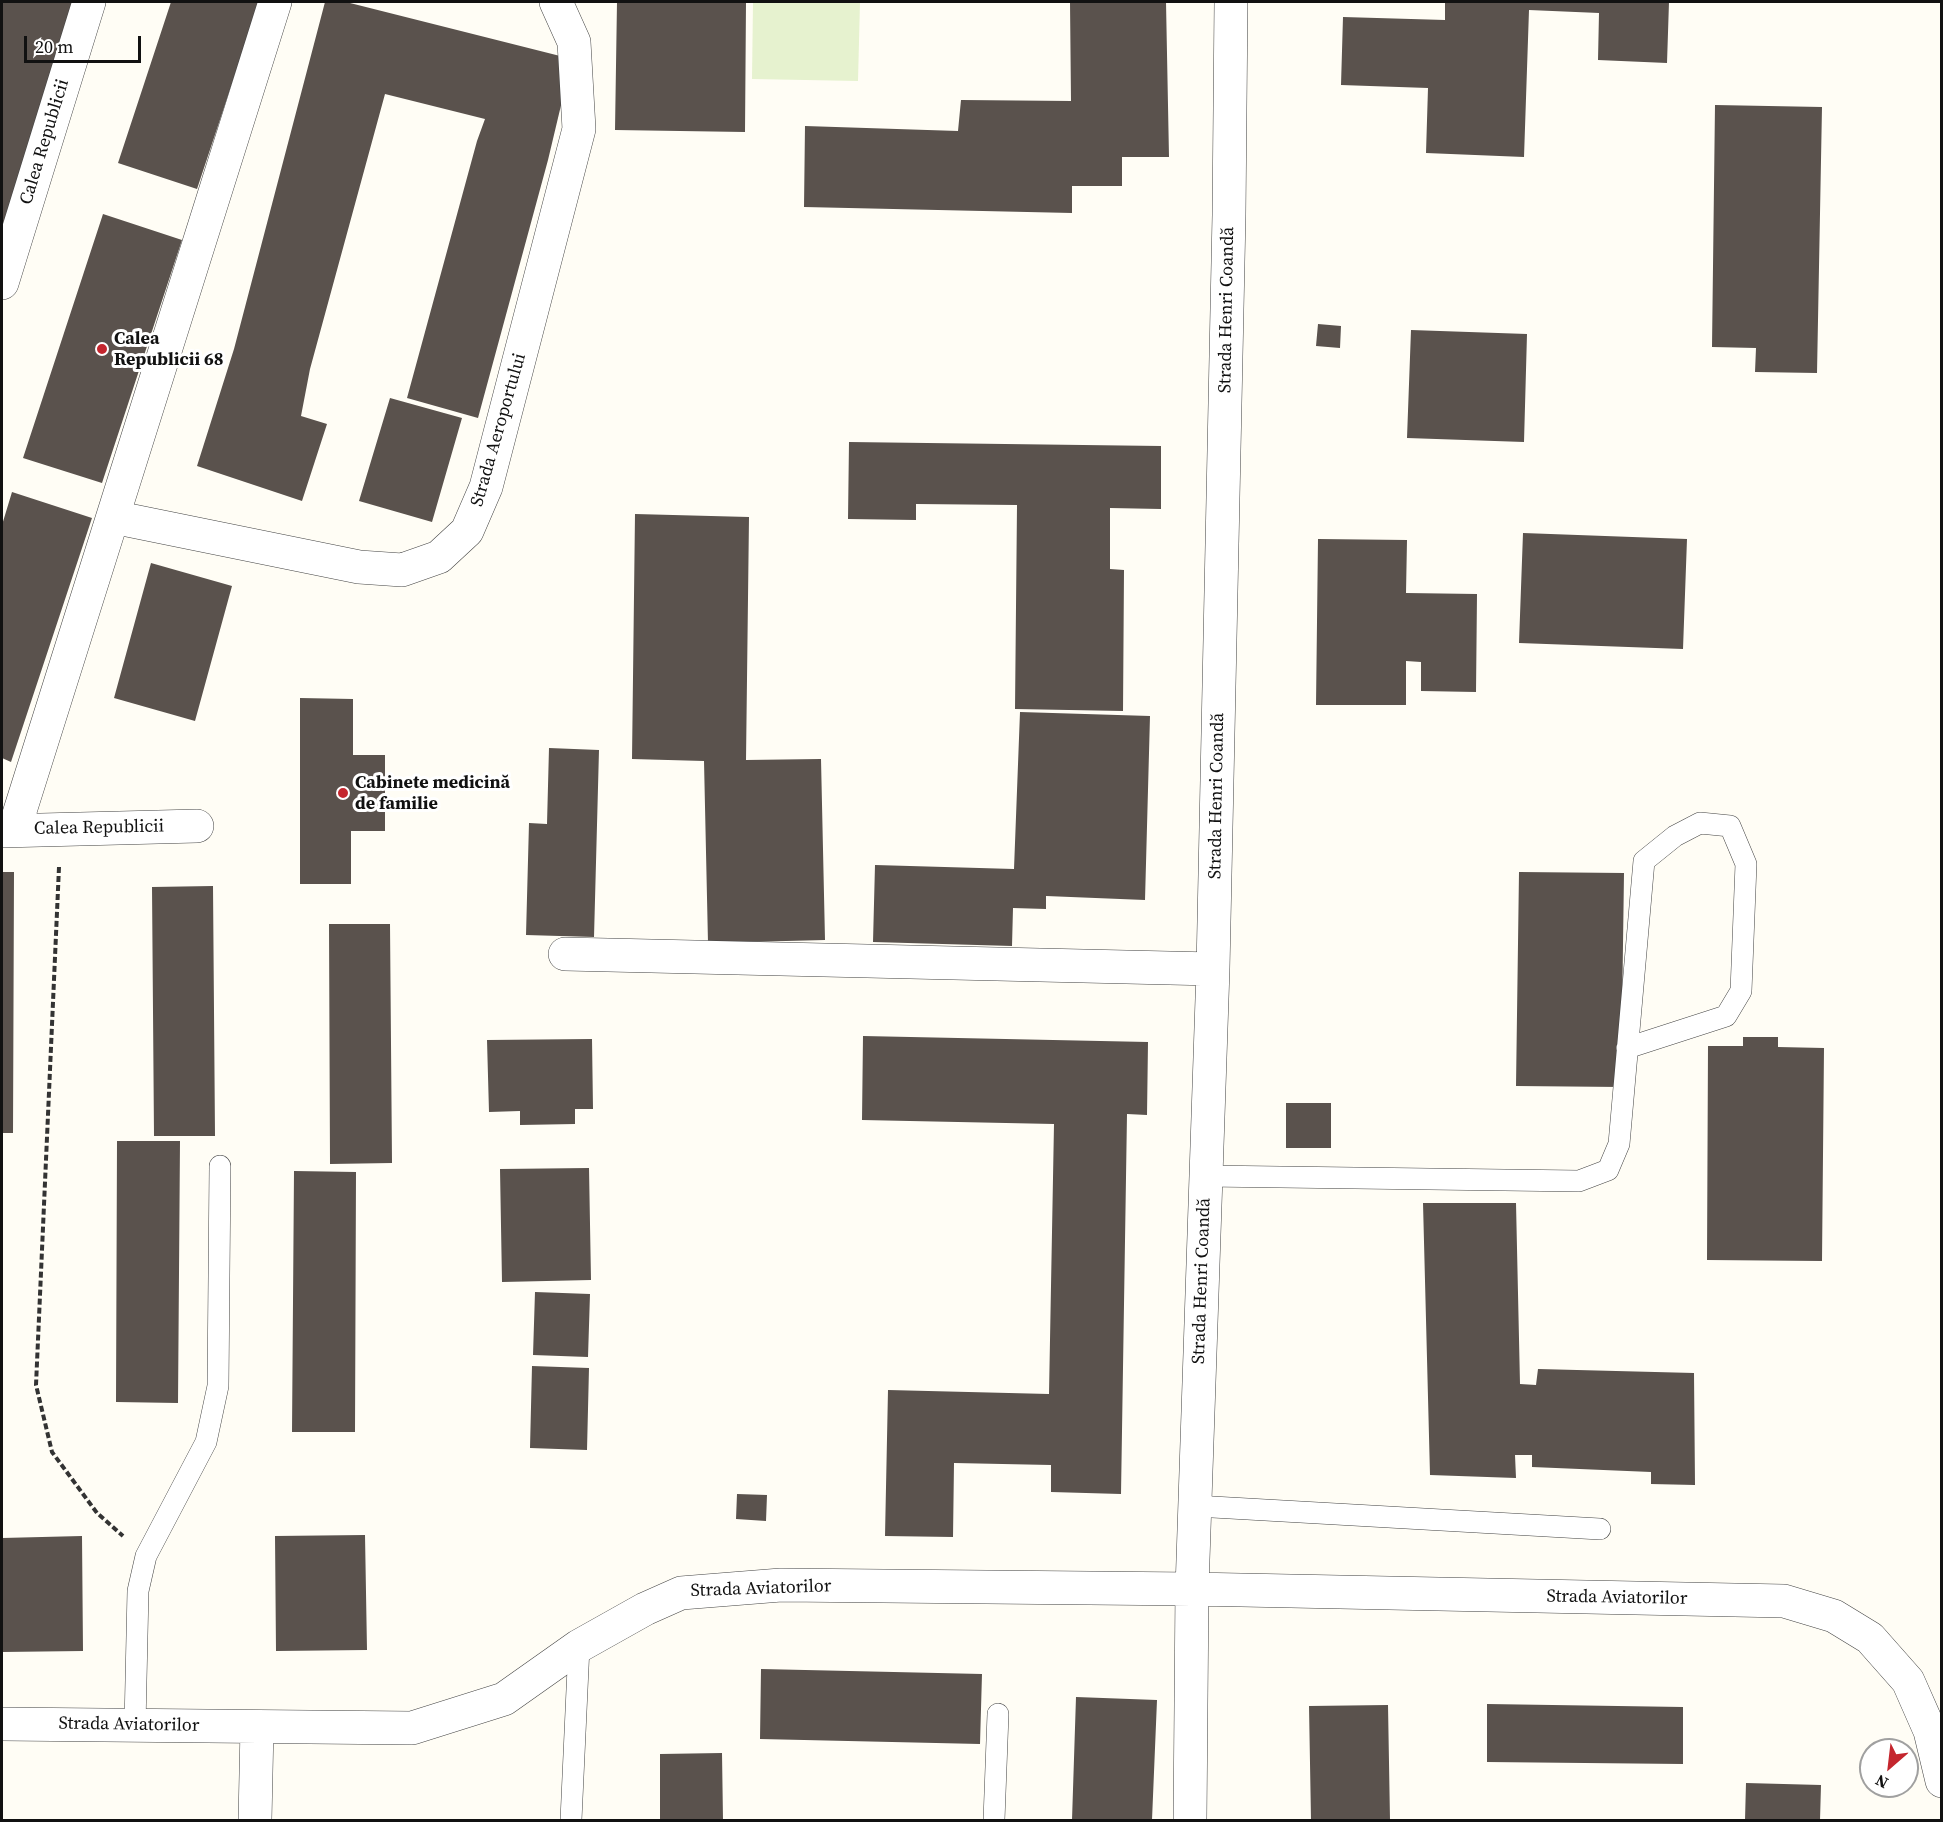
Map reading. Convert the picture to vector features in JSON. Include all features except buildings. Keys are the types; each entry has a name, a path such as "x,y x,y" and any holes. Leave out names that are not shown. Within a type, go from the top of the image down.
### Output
{"street":[{"name":"Calea Republicii","path":"2,283 88,2"},
{"path":"8,830 112,517 275,2"},
{"name":"Strada Aeroportului","path":"112,517 359,567 402,570 439,557 467,531 486,487 579,129 574,42 556,2"},
{"name":"Strada Henri Coandă","path":"1192,1589 1213,969 1229,226 1231,2"},
{"name":"Calea Republicii","path":"8,830 197,826"},
{"path":"565,954 1213,969"},
{"name":"Strada Aviatorilor","path":"2,1724 412,1728 504,1699 579,1646 645,1610 681,1593 717,1589 781,1585 1192,1589 1784,1601 1834,1616 1870,1638 1908,1681 1930,1731 1941,1781"},
{"path":"1190,1821 1192,1589"},
{"path":"255,1821 257,1727"}],"lane":[{"path":"1206,1176 1580,1181 1608,1170 1619,1144 1627,1048 1644,861 1675,836 1700,823 1730,826 1746,864 1741,991 1726,1016 1627,1048"},
{"path":"135,1725 138,1591 146,1556 206,1442 218,1386 220,1166"},
{"path":"1195,1506 1600,1529"},
{"path":"571,1821 579,1646"},
{"path":"994,1821 998,1714"}],"path":[{"path":"60,829 36,1384 52,1452 97,1514 146,1556"}],"green space":[{"path":"753,2 860,2 858,81 752,79"}],"place":[{"name":"Calea Republicii 68","path":"102,349"},
{"name":"Cabinete medicină de familie","path":"343,793"}]}
